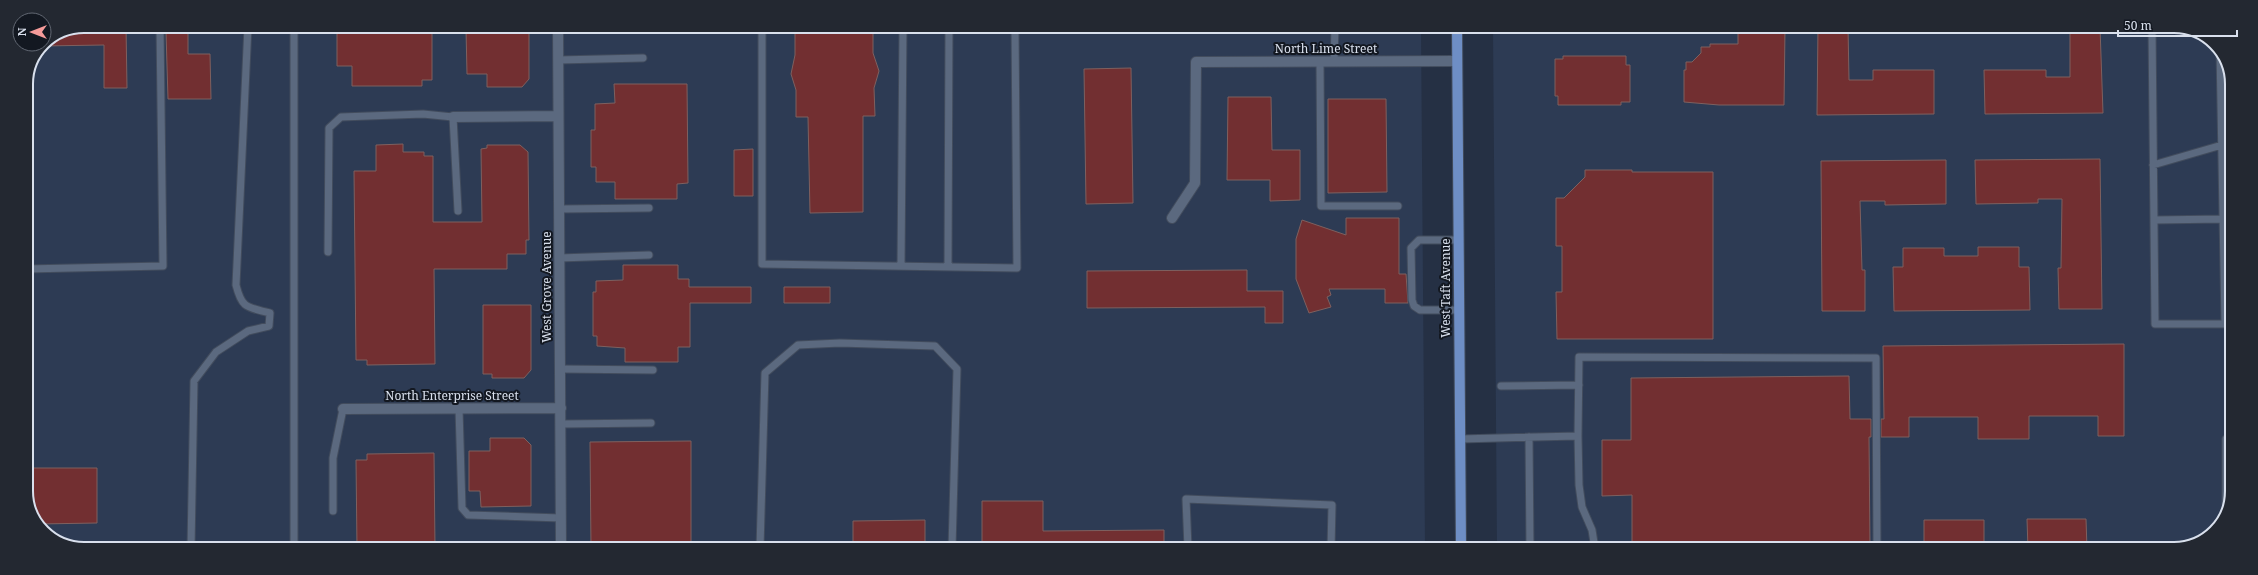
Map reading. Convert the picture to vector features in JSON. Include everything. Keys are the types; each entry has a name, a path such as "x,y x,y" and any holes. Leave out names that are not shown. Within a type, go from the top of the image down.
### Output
{"main road":[{"name":"West Taft Avenue","path":"1457,33 1461,542"}],"street":[{"name":"West Grove Avenue","path":"558,33 562,542"},
{"name":"North Lime Street","path":"1172,218 1195,183 1196,62 1457,61"},
{"path":"453,117 558,116"},
{"name":"North Enterprise Street","path":"343,409 561,408"}],"lane":[{"path":"33,270 163,266 160,33"},
{"path":"191,542 194,380 216,352 248,331 269,326 270,313 248,307 240,300 236,284 248,33"},
{"path":"294,33 294,542"},
{"path":"762,33 762,264 1017,268 1015,33"},
{"path":"901,266 903,33"},
{"path":"948,267 949,33"},
{"path":"1334,62 1335,33"},
{"path":"2152,33 2155,324 2225,324"},
{"path":"558,60 643,58"},
{"path":"1320,62 1321,206 1398,206"},
{"path":"2220,63 2225,261"},
{"path":"328,252 329,128 341,117 423,114 453,117 458,211"},
{"path":"2153,165 2222,145"},
{"path":"560,209 648,208"},
{"path":"2154,220 2223,219"},
{"path":"1459,240 1419,240 1411,248 1412,300 1414,306 1420,310 1459,310"},
{"path":"559,258 648,256"},
{"path":"760,542 765,373 798,345 840,343 935,346 957,369 952,542"},
{"path":"1594,542 1592,530 1582,507 1579,485 1579,356 1876,358 1877,542"},
{"path":"560,369 653,370"},
{"path":"1501,386 1579,385"},
{"path":"333,512 333,458 343,409"},
{"path":"460,409 462,508 468,515 561,518"},
{"path":"561,424 651,423"},
{"path":"1460,439 1578,436"},
{"path":"1529,437 1530,542"},
{"path":"1188,542 1186,499 1332,505 1331,542"}],"shaded area":[{"path":"84,33 1421,33 1425,542 84,542 64,538 50,529 40,517 33,494 33,84 37,64 45,52 52,52 52,45 64,37"},
{"path":"1493,33 2174,33 2184,34 2200,40 2212,50 2218,58 2225,81 2225,491 2224,501 2218,517 2212,525 2197,537 2174,542 1497,542"}],"building":[{"path":"126,33 127,88 104,88 104,45 52,45 64,37 74,34"},
{"path":"166,33 188,33 188,54 210,54 211,99 168,99"},
{"path":"337,33 432,33 432,80 422,80 422,86 352,86 352,66 337,66"},
{"path":"466,33 529,33 529,79 522,87 487,87 487,74 467,74"},
{"path":"795,33 873,33 873,53 879,71 874,88 875,116 863,116 863,212 810,213 808,117 796,117 796,90 791,74 795,55"},
{"path":"1738,33 1785,33 1784,105 1719,105 1684,102 1684,70 1686,70 1686,62 1692,62 1701,53 1701,47 1710,47 1710,44 1738,44"},
{"path":"1818,33 1848,33 1849,80 1873,80 1873,70 1934,70 1934,114 1817,115"},
{"path":"2070,33 2100,33 2103,113 1985,114 1984,70 2046,70 2046,77 2070,77"},
{"path":"1563,56 1626,56 1626,65 1630,65 1630,102 1621,102 1621,105 1558,105 1558,96 1555,96 1555,59 1563,59"},
{"path":"1131,68 1133,203 1086,204 1084,69"},
{"path":"614,84 687,84 688,183 677,184 677,199 615,199 615,182 596,182 596,167 591,167 591,130 595,130 595,104 615,103"},
{"path":"1228,97 1271,97 1272,150 1300,150 1300,200 1270,201 1270,180 1227,180"},
{"path":"1328,99 1386,99 1387,192 1328,193"},
{"path":"403,144 403,152 424,152 424,156 433,156 433,222 482,222 481,149 487,148 487,145 520,145 528,152 529,240 526,240 526,254 507,254 507,269 434,269 435,364 367,365 367,360 356,360 354,171 376,171 376,145"},
{"path":"753,149 753,196 734,196 734,150"},
{"path":"2100,159 2102,309 2059,309 2058,268 2061,268 2062,199 2038,199 2038,203 1976,204 1975,160"},
{"path":"1946,160 1946,204 1885,205 1885,201 1860,201 1862,270 1865,270 1865,311 1822,311 1821,161"},
{"path":"1585,170 1632,170 1632,172 1713,172 1713,339 1557,339 1556,292 1562,292 1562,246 1556,246 1556,198 1564,198 1585,177"},
{"path":"1346,218 1399,218 1399,274 1406,274 1408,303 1385,303 1385,289 1329,289 1331,295 1327,297 1331,307 1309,313 1296,279 1296,239 1302,220 1346,235"},
{"path":"1978,247 2019,247 2019,267 2029,267 2030,310 1894,311 1893,267 1903,267 1903,248 1944,248 1944,256 1978,256"},
{"path":"623,265 678,265 678,279 689,279 689,287 751,287 751,303 690,303 690,347 678,347 678,362 625,362 625,348 597,346 597,336 593,336 593,292 596,292 596,281 623,280"},
{"path":"1247,270 1247,291 1283,291 1283,323 1265,323 1265,307 1087,308 1087,271"},
{"path":"784,287 830,287 830,303 784,303"},
{"path":"483,305 531,305 531,370 524,378 492,378 492,374 483,374"},
{"path":"2124,344 2124,436 2098,436 2098,416 2029,416 2029,439 1978,439 1978,417 1909,417 1909,437 1881,437 1881,419 1884,419 1883,346"},
{"path":"1849,376 1850,419 1871,419 1871,437 1869,437 1870,542 1632,542 1632,495 1602,496 1602,440 1631,440 1631,378"},
{"path":"490,438 524,438 531,445 531,506 481,507 480,491 469,491 469,451 490,451"},
{"path":"691,441 691,542 591,542 590,442"},
{"path":"434,453 435,542 357,542 356,460 367,460 367,454"},
{"path":"33,468 97,468 97,523 45,524 37,511 34,501"},
{"path":"982,501 1043,501 1043,531 1164,530 1164,542 982,542"},
{"path":"2027,519 2086,519 2087,542 2028,542"},
{"path":"925,520 925,542 853,542 853,521"},
{"path":"1924,520 1984,520 1984,542 1924,542"}]}
